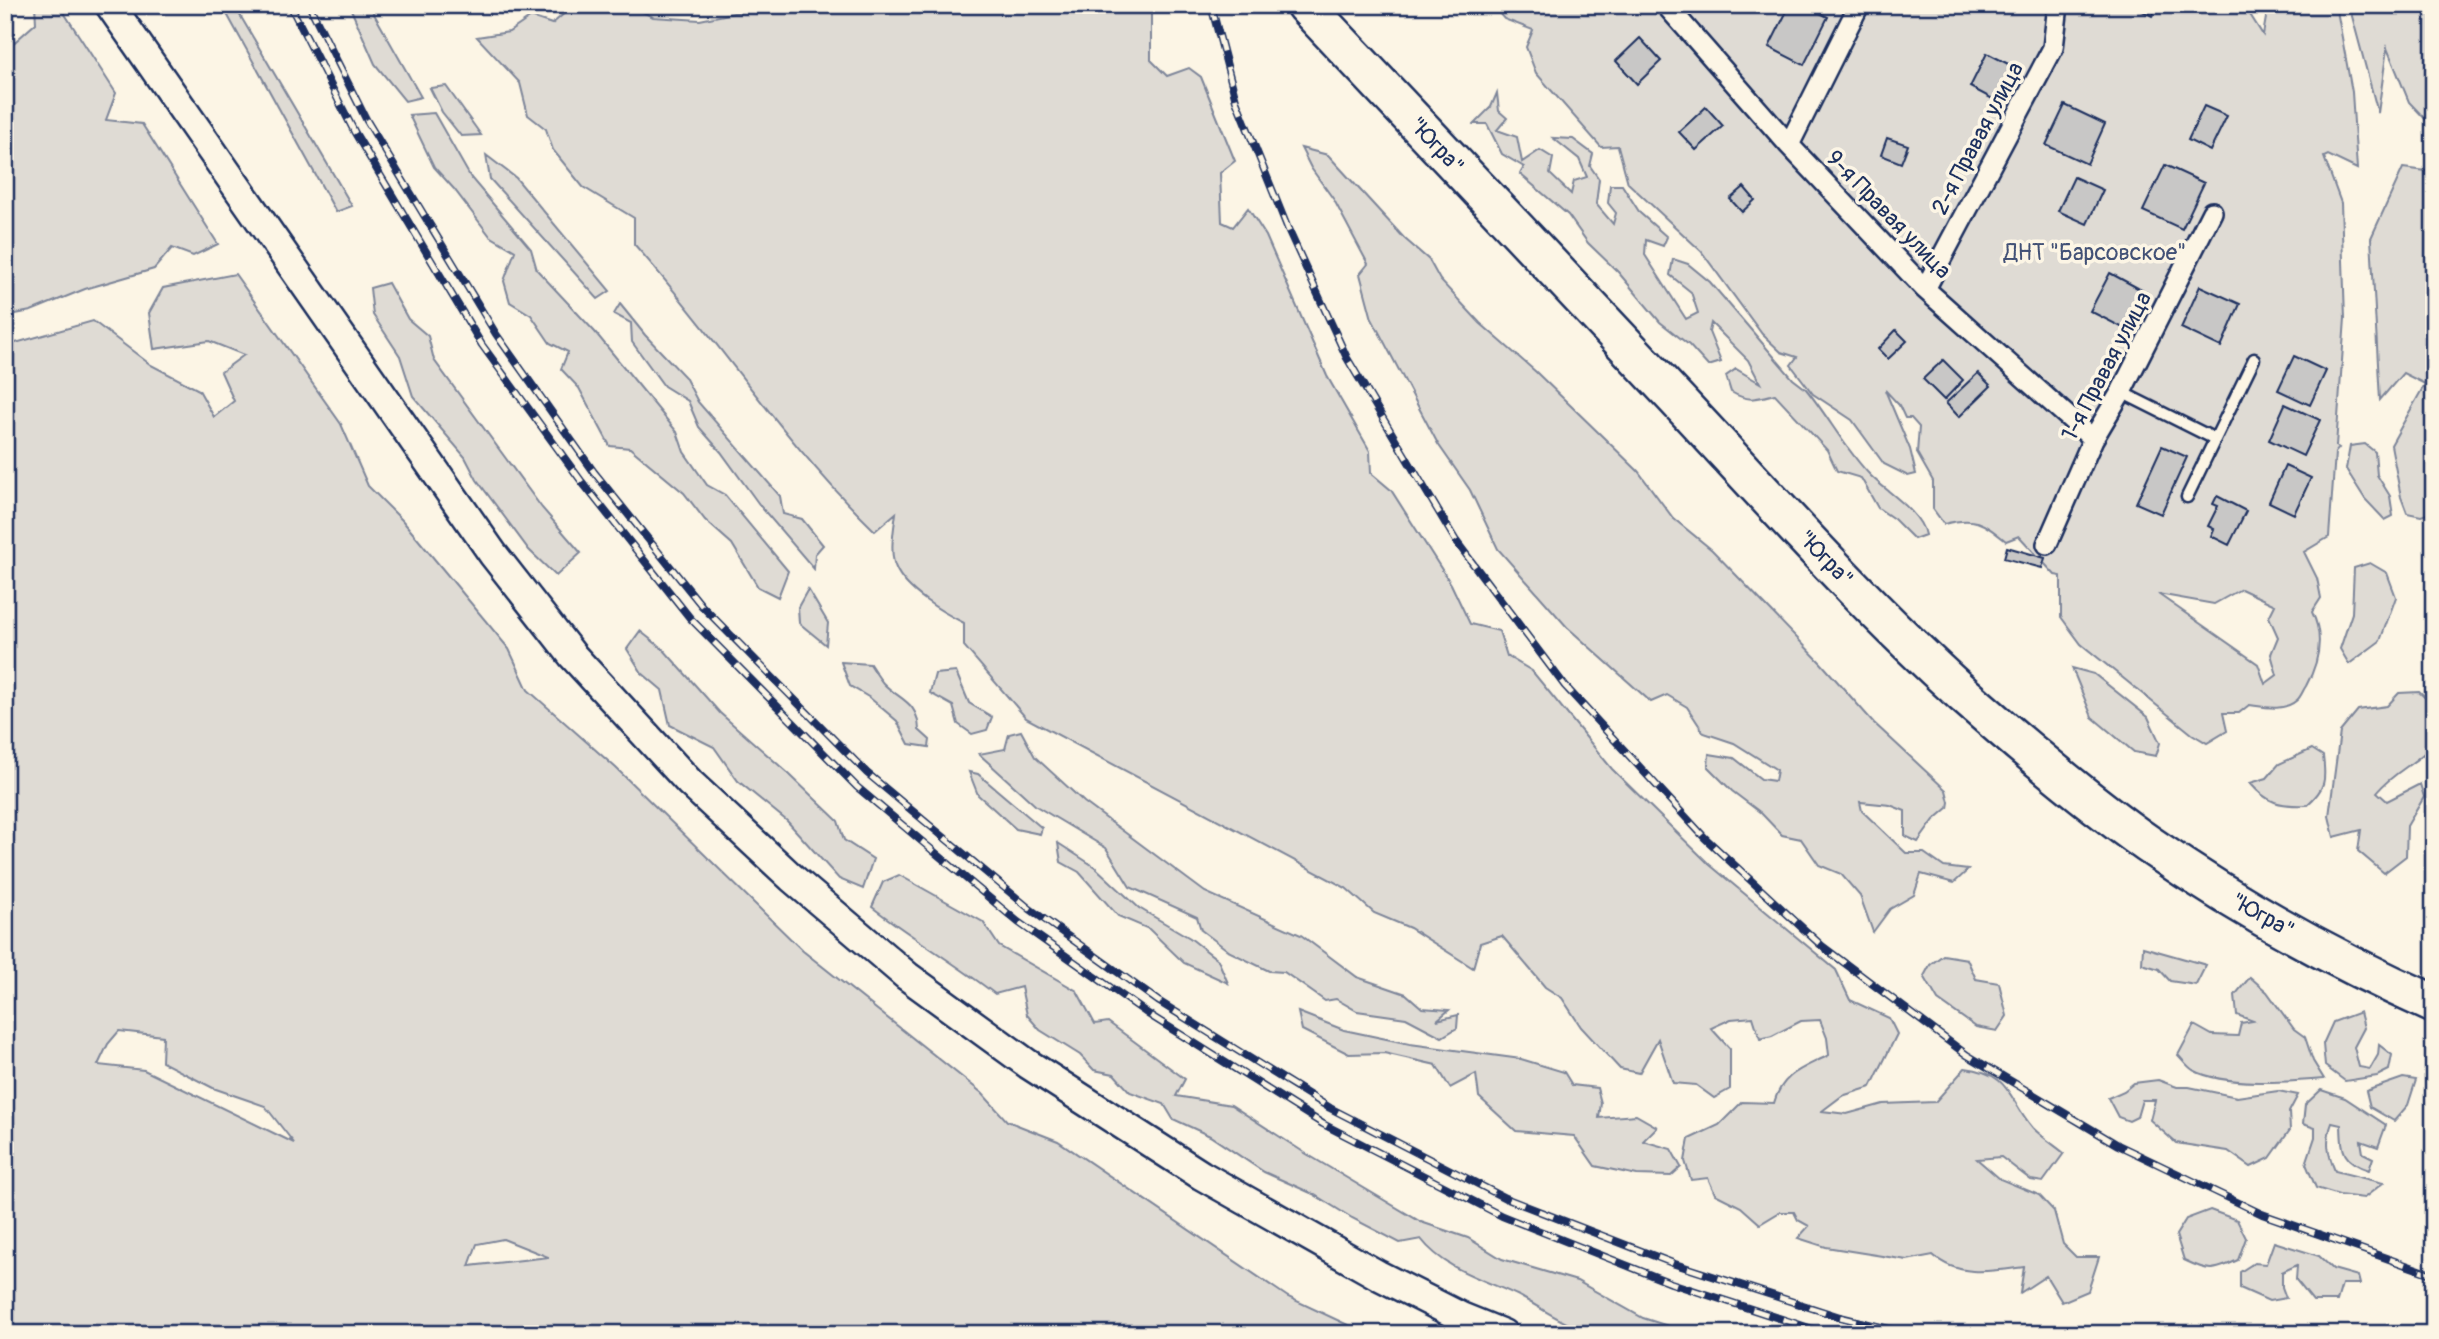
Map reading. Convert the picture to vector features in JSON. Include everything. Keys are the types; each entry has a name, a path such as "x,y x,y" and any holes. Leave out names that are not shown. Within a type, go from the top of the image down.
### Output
{"highway":[{"name":"\"Югра\"","path":"1305,5 1764,493 1962,693 2058,775 2147,843 2231,898 2392,986 2434,1004"}],"main road":[{"path":"110,5 492,554 573,656 690,783 792,878 906,976 1028,1064 1200,1175 1378,1275 1461,1317 1503,1334"}],"street":[{"name":"9-я Правая улица","path":"1666,5 1789,145 1925,289 2094,439"},
{"path":"1789,145 1859,5"},
{"name":"2-я Правая улица","path":"1925,289 2053,48 2058,5"},
{"name":"1-я Правая улица","path":"2047,544 2094,439 2122,392 2212,212"}],"lane":[{"path":"2187,497 2254,359"},
{"path":"2122,392 2216,439"}],"green space":[{"path":"35,5 59,5 116,93 106,120 142,124 218,244 193,256 172,248 154,269 85,289 31,311 5,316 5,48 36,23"},
{"path":"222,5 234,5 352,206 336,212"},
{"path":"349,5 369,5 421,97 405,101 375,64"},
{"path":"574,5 628,5 653,17 700,20 772,5 1151,5 1151,60 1167,76 1189,68 1201,77 1235,161 1220,173 1222,222 1233,227 1248,208 1266,236 1327,376 1370,451 1371,473 1391,490 1451,584 1470,624 1499,631 1507,656 1532,671 1612,769 1710,865 1836,970 1850,1000 1889,1018 1897,1034 1871,1087 1842,1096 1822,1111 1847,1114 1883,1104 1935,1102 1965,1068 1992,1076 2007,1089 2033,1128 2064,1153 2043,1182 2031,1180 2001,1157 1977,1159 2000,1179 2039,1195 2054,1211 2063,1244 2076,1257 2099,1257 2088,1291 2062,1302 2046,1276 2020,1293 2024,1267 1988,1271 1965,1270 1953,1267 1933,1255 1907,1260 1826,1247 1798,1238 1809,1226 1798,1220 1794,1212 1780,1212 1760,1224 1741,1207 1715,1194 1708,1178 1691,1180 1685,1161 1689,1139 1719,1125 1742,1102 1774,1103 1788,1078 1829,1055 1827,1038 1820,1020 1801,1021 1760,1039 1753,1017 1731,1019 1711,1028 1730,1049 1730,1089 1714,1098 1696,1085 1673,1083 1658,1039 1639,1073 1620,1069 1581,1027 1562,998 1545,987 1502,936 1480,943 1473,968 1410,928 1374,913 1346,888 1026,718 964,646 964,623 926,600 901,577 893,556 896,513 875,531 811,463 634,244 634,218 583,187 553,150 546,129 528,115 520,83 477,37 509,32 531,17 552,24"},
{"name":"ДНТ \"Барсовское\"","path":"1492,5 2244,5 2263,35 2267,12 2258,5 2336,5 2352,92 2357,169 2328,155 2324,157 2341,203 2345,318 2336,446 2339,448 2335,453 2329,537 2304,552 2317,578 2321,598 2312,612 2318,630 2317,658 2298,699 2286,706 2249,705 2239,713 2223,713 2227,731 2207,743 2192,734 2081,644 2061,617 2061,576 2055,575 2019,536 2006,541 1978,522 1944,524 1933,509 1933,481 1917,453 1919,427 1911,418 1905,418 1899,405 1885,390 1910,449 1916,474 1908,476 1884,464 1852,420 1813,394 1791,365 1797,357 1781,352 1762,334 1701,251 1628,183 1618,146 1601,147 1536,73 1526,47 1533,30 1504,19","holes":["2241,589 2275,605 2269,617 2278,637 2271,654 2277,675 2265,684 2258,664 2158,594 2214,604"]},
{"path":"2349,5 2434,5 2434,149 2431,125 2409,102 2387,48 2378,113"},
{"path":"446,86 481,135 461,136 442,112 430,88"},
{"path":"1497,93 1499,111 1507,118 1497,130 1517,137 1522,162 1540,150 1553,158 1550,174 1571,194 1574,181 1587,177 1579,159 1553,138 1573,139 1593,154 1590,166 1599,179 1596,204 1613,224 1616,213 1608,203 1610,185 1622,185 1640,213 1667,237 1663,246 1646,240 1645,255 1686,319 1698,313 1691,292 1670,275 1673,259 1688,264 1710,282 1793,379 1806,389 1862,466 1917,518 1925,535 1914,539 1894,519 1878,508 1861,478 1837,471 1827,450 1775,394 1752,399 1731,392 1726,376 1736,369 1760,383 1748,360 1711,323 1709,332 1721,362 1708,366 1689,345 1660,322 1618,272 1588,243 1568,215 1520,174 1524,167 1502,154 1487,124 1474,124 1491,107"},
{"path":"434,113 471,178 531,249 537,270 595,332 677,432 684,452 707,485 725,495 788,571 778,597 758,587 732,544 705,520 684,493 630,448 610,446 579,388 561,369 568,352 550,343 531,315 510,302 504,281 515,251 490,236 434,167 409,115"},
{"path":"1301,148 1328,155 1405,239 1429,260 1440,280 1480,323 1536,372 1638,471 1673,518 1712,550 1821,663 1874,723 1946,790 1948,808 1934,820 1918,842 1905,836 1905,811 1890,805 1860,802 1862,811 1906,853 1924,853 1944,867 1968,870 1954,883 1921,874 1914,895 1890,909 1873,932 1860,896 1841,874 1819,865 1801,839 1782,835 1761,813 1732,791 1708,767 1709,754 1734,758 1761,779 1775,781 1777,770 1734,743 1704,733 1687,707 1667,695 1651,702 1567,627 1498,549 1470,490 1438,444 1372,319 1360,274 1368,264 1334,200 1311,168"},
{"path":"486,155 516,178 610,291 598,299 490,179"},
{"path":"2403,168 2434,172 2434,512 2421,516 2407,513 2401,497 2391,445 2425,384 2403,373 2380,400 2371,238"},
{"path":"235,274 341,424 368,486 402,520 509,649 528,690 616,768 803,951 982,1093 1007,1121 1058,1141 1288,1297 1367,1334 5,1334 5,343 12,344 93,321 151,365 199,390 214,417 234,401 221,372 244,355 209,341 154,349 149,313 163,288","holes":["119,1031 163,1036 162,1062 213,1088 265,1106 294,1143 144,1070 98,1065 108,1044","503,1239 548,1257 549,1257 469,1266 477,1244"]},
{"path":"388,283 408,319 428,336 434,360 542,508 581,553 556,576 529,550 477,480 465,457 413,396 400,356 373,315 370,288"},
{"path":"620,304 685,377 698,402 780,496 783,514 802,519 823,545 815,554 814,569 761,507 699,427 688,401 664,386 632,342 631,323 614,314"},
{"path":"2365,444 2375,452 2377,475 2390,496 2393,516 2385,520 2365,499 2346,469 2350,446"},
{"path":"2370,563 2387,573 2396,597 2380,641 2349,664 2340,649 2352,613 2354,568"},
{"path":"808,589 828,623 826,645 799,623 798,607"},
{"path":"640,631 664,650 720,713 838,821 844,840 873,859 863,889 839,879 787,821 738,781 714,747 670,725 662,690 642,673 627,649"},
{"path":"841,662 870,664 883,683 911,707 918,720 919,730 930,740 929,747 909,744 897,721 870,698 850,686"},
{"path":"2072,668 2094,674 2148,717 2160,743 2156,756 2134,752 2092,717"},
{"path":"956,672 969,703 992,717 987,730 972,734 958,724 953,706 930,693 935,674"},
{"path":"2419,692 2434,706 2434,744 2377,792 2387,801 2420,784 2424,797 2407,826 2406,856 2384,873 2358,851 2361,830 2334,837 2329,816 2340,732 2358,710 2387,706 2399,693"},
{"path":"1021,731 1035,757 1084,802 1205,892 1301,935 1357,977 1406,994 1422,1008 1449,1010 1437,1020 1458,1015 1457,1028 1442,1037 1406,1018 1357,1011 1336,999 1325,1001 1284,972 1269,971 1230,952 1201,930 1197,917 1130,887 1106,848 1036,806 979,754 1005,749 1009,734"},
{"path":"2312,749 2323,756 2324,778 2318,794 2307,805 2275,802 2250,783 2267,778 2279,764"},
{"path":"969,772 978,774 1042,828 1040,834 1016,829 978,795"},
{"path":"1058,843 1095,867 1139,908 1190,938 1218,960 1228,983 1184,963 1149,929 1118,916 1079,872 1061,862"},
{"path":"899,875 983,922 999,946 1077,991 1095,1024 1108,1022 1185,1079 1176,1096 1231,1105 1421,1222 1468,1238 1502,1259 1577,1281 1643,1318 1693,1334 1594,1333 1578,1329 1519,1296 1453,1266 1421,1239 1400,1243 1313,1194 1264,1172 1210,1136 1173,1119 1164,1104 1130,1092 1114,1074 1094,1070 1080,1055 1040,1030 1027,1015 1021,987 995,994 872,907 883,882"},
{"path":"2143,947 2206,965 2196,985 2170,981 2159,969 2142,964"},
{"path":"1943,955 1967,959 1976,979 1999,983 2007,1016 1997,1031 1976,1027 1938,1000 1924,976 1930,965"},
{"path":"2250,977 2267,992 2294,1029 2305,1037 2313,1061 2324,1079 2257,1082 2222,1079 2193,1070 2178,1055 2194,1025 2212,1035 2238,1036 2241,1023 2253,1021 2237,1015 2235,995"},
{"path":"1298,1012 1344,1030 1410,1044 1521,1059 1564,1072 1572,1085 1597,1088 1601,1103 1599,1118 1636,1115 1657,1127 1643,1141 1671,1149 1681,1167 1671,1176 1637,1175 1595,1166 1574,1136 1516,1131 1479,1097 1476,1074 1450,1088 1436,1065 1384,1053 1349,1054 1302,1030"},
{"path":"2360,1012 2364,1028 2354,1047 2359,1067 2370,1069 2378,1055 2379,1045 2392,1055 2389,1070 2377,1076 2345,1081 2325,1066 2323,1044 2333,1022"},
{"path":"2403,1078 2416,1080 2408,1105 2394,1121 2370,1107 2366,1091"},
{"path":"2158,1080 2177,1087 2237,1097 2278,1091 2298,1095 2289,1112 2290,1130 2270,1158 2251,1167 2228,1151 2176,1143 2150,1120 2155,1100 2142,1100 2137,1117 2129,1121 2118,1117 2108,1098 2134,1083"},
{"path":"2321,1090 2345,1098 2386,1125 2378,1147 2361,1141 2363,1153 2373,1158 2369,1170 2353,1163 2345,1154 2341,1125 2332,1123 2328,1147 2335,1171 2383,1183 2364,1198 2339,1195 2316,1188 2306,1164 2315,1137 2315,1128 2303,1124 2305,1105"},
{"path":"2210,1210 2237,1220 2246,1238 2238,1260 2211,1269 2184,1260 2176,1235 2186,1219"},
{"path":"2274,1242 2319,1256 2333,1269 2358,1276 2360,1284 2342,1284 2337,1301 2313,1301 2296,1280 2297,1265 2282,1272 2282,1287 2286,1298 2269,1301 2240,1288 2240,1272 2254,1263 2266,1264"}],"building":[{"path":"1790,5 1804,5 1828,17 1804,65 1769,47"},
{"path":"2131,5 2158,5 2152,16"},
{"path":"1640,38 1661,61 1637,84 1616,61"},
{"path":"1987,53 2020,70 2002,104 1970,87"},
{"path":"2065,105 2105,124 2087,164 2046,145"},
{"path":"2204,106 2227,116 2210,151 2188,140"},
{"path":"1706,107 1723,126 1696,150 1679,132"},
{"path":"1887,138 1908,145 1901,163 1881,155"},
{"path":"2165,165 2204,183 2182,229 2143,211"},
{"path":"2074,177 2103,190 2087,224 2058,211"},
{"path":"1744,187 1755,200 1742,212 1730,199"},
{"path":"2110,273 2147,293 2127,330 2090,311"},
{"path":"2200,286 2240,304 2221,347 2181,328"},
{"path":"1896,330 1907,341 1888,359 1878,349"},
{"path":"2294,356 2326,371 2310,405 2278,390"},
{"path":"1943,360 1963,380 1944,400 1923,379"},
{"path":"1978,373 1991,386 1959,417 1946,403"},
{"path":"2285,404 2320,420 2303,456 2269,440"},
{"path":"2162,446 2187,457 2161,514 2136,503"},
{"path":"2285,466 2311,478 2294,514 2269,502"},
{"path":"2217,496 2246,511 2229,545 2211,536 2214,529 2208,526 2218,506 2213,504"},
{"path":"2007,547 2045,558 2042,568 2004,558"}],"railway":[{"path":"290,5 355,133 482,345 582,482 690,618 857,787 1018,922 1148,1014 1323,1124 1502,1216 1671,1283 1828,1334"},
{"path":"309,5 367,121 496,334 594,472 702,606 867,773 1030,909 1158,1001 1330,1108 1505,1198 1675,1264 1840,1317 1909,1334"},
{"path":"1211,5 1236,100 1288,229 1347,358 1456,541 1565,686 1705,838 1822,946 1967,1055 2118,1145 2262,1214 2434,1275"}]}
